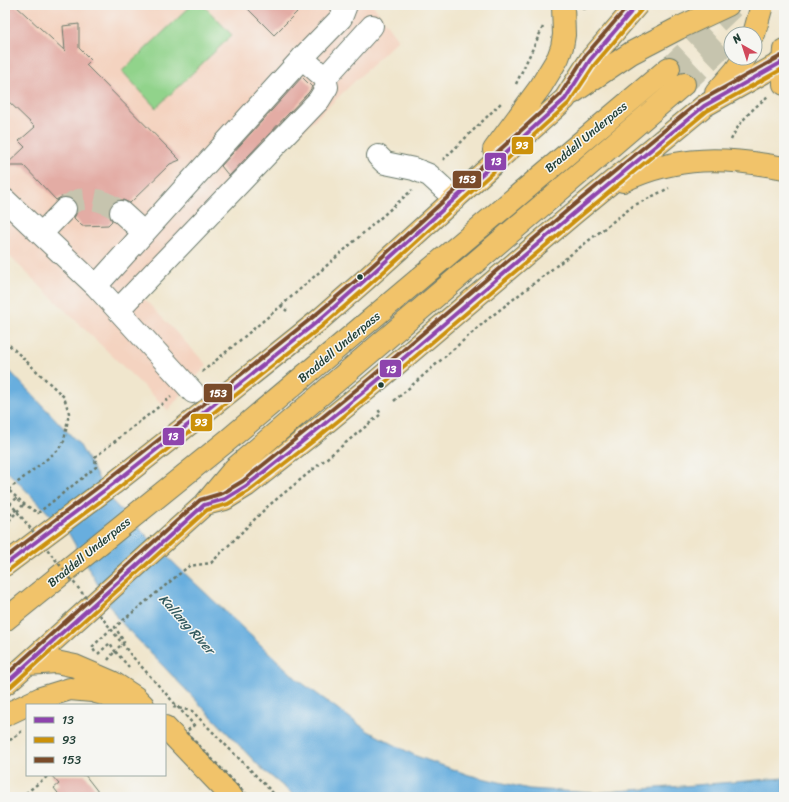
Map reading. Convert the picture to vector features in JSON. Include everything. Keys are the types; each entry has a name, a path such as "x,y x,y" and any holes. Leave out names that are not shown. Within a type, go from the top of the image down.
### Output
{"highway":[{"path":"472,182 544,81 558,58 564,35 563,5"},
{"path":"565,99 590,60 636,5"},
{"path":"5,565 113,484 214,405 332,309 565,99 631,53 728,5"},
{"path":"756,26 762,5"},
{"path":"204,505 225,499 246,486 372,385 572,214 704,106 738,66"},
{"name":"Braddell Underpass","path":"5,620 228,440 669,68"},
{"path":"704,106 784,68"},
{"name":"Braddell Underpass","path":"5,684 204,505 235,468 684,84"},
{"path":"572,214 616,185 649,170 666,165 681,162 725,160 742,161 784,168"},
{"path":"28,664 56,662 75,666 112,682 142,704"},
{"path":"28,704 70,689 92,691 106,695 120,704"},
{"path":"5,714 26,705"},
{"path":"166,729 232,797"},
{"path":"166,736 184,748"}],"lane":[{"path":"96,286 302,58 341,18 346,5"},
{"path":"325,78 372,26"},
{"path":"118,310 319,100 327,87 325,78 302,58"},
{"path":"378,156 385,163 414,169 429,174 455,198"},
{"path":"5,200 96,286 190,389"},
{"path":"41,234 65,209"},
{"path":"121,212 144,233"}],"path":[{"path":"725,160 732,139 740,123 784,68"},
{"path":"394,401 488,319 633,206 673,185 666,165"},
{"path":"5,487 24,504 38,512 96,467 95,456 190,389 281,306 286,311"},
{"path":"5,340 64,397 69,413 64,441 57,451 8,490"},
{"path":"111,629 92,647 97,655 110,643 115,650 124,642 115,628 189,566 212,563 267,508 380,414 377,408"},
{"path":"5,508 17,498"},
{"path":"5,499 15,509 131,655 194,725 186,732 249,797"},
{"path":"5,519 24,504"},
{"path":"5,525 24,504"},
{"path":"5,519 15,509"},
{"path":"172,707 192,711 277,797"},
{"path":"5,744 26,728"},
{"path":"21,797 48,776"}],"shaded area":[{"path":"5,5 373,5 398,40 136,290 207,365 168,410 5,252"}],"green space":[{"path":"192,5 203,5 232,35 156,108 122,71"}],"water":[{"name":"Kallang River","path":"5,366 79,444 110,499 179,568 298,680 368,731 416,756 469,775 529,789 593,793 784,778 784,797 296,797 261,768 117,618 69,534 5,469"}],"building":[{"path":"5,5 15,5 65,51 63,26 79,24 79,48 91,60 86,65 180,160 170,164 130,203 123,200 117,200 112,203 109,210 109,215 112,221 108,225 82,226 74,218 77,212 77,205 73,200 68,197 61,197 56,200 24,166 5,166 25,147 19,141 35,127 5,98"},
{"path":"244,5 304,5 274,35"},
{"path":"302,77 312,87 309,92 229,176 221,166"},
{"path":"52,776 86,776 102,797 61,797 54,788 59,784"}],"tunnel":[{"path":"669,68 735,5"},
{"path":"684,84 723,47"},
{"path":"65,209 71,203 78,200 93,199 108,204 121,212"}],"transit line":[{"name":"153","path":"5,558 204,404 313,317 360,277 560,95 585,56 629,5"},
{"name":"13","path":"5,565 113,484 208,409 317,322 364,281 565,99 590,60 637,5"},
{"name":"93","path":"9,570 117,489 212,414 321,327 368,286 569,103 595,64 642,9"},
{"name":"153","path":"5,676 200,500 223,493 243,481 368,380 569,209 700,101 781,56"},
{"name":"13","path":"5,684 204,505 225,499 246,486 312,434 372,385 573,214 704,106 784,61"},
{"name":"93","path":"9,688 207,510 228,504 249,491 316,439 707,111 784,68"}]}
